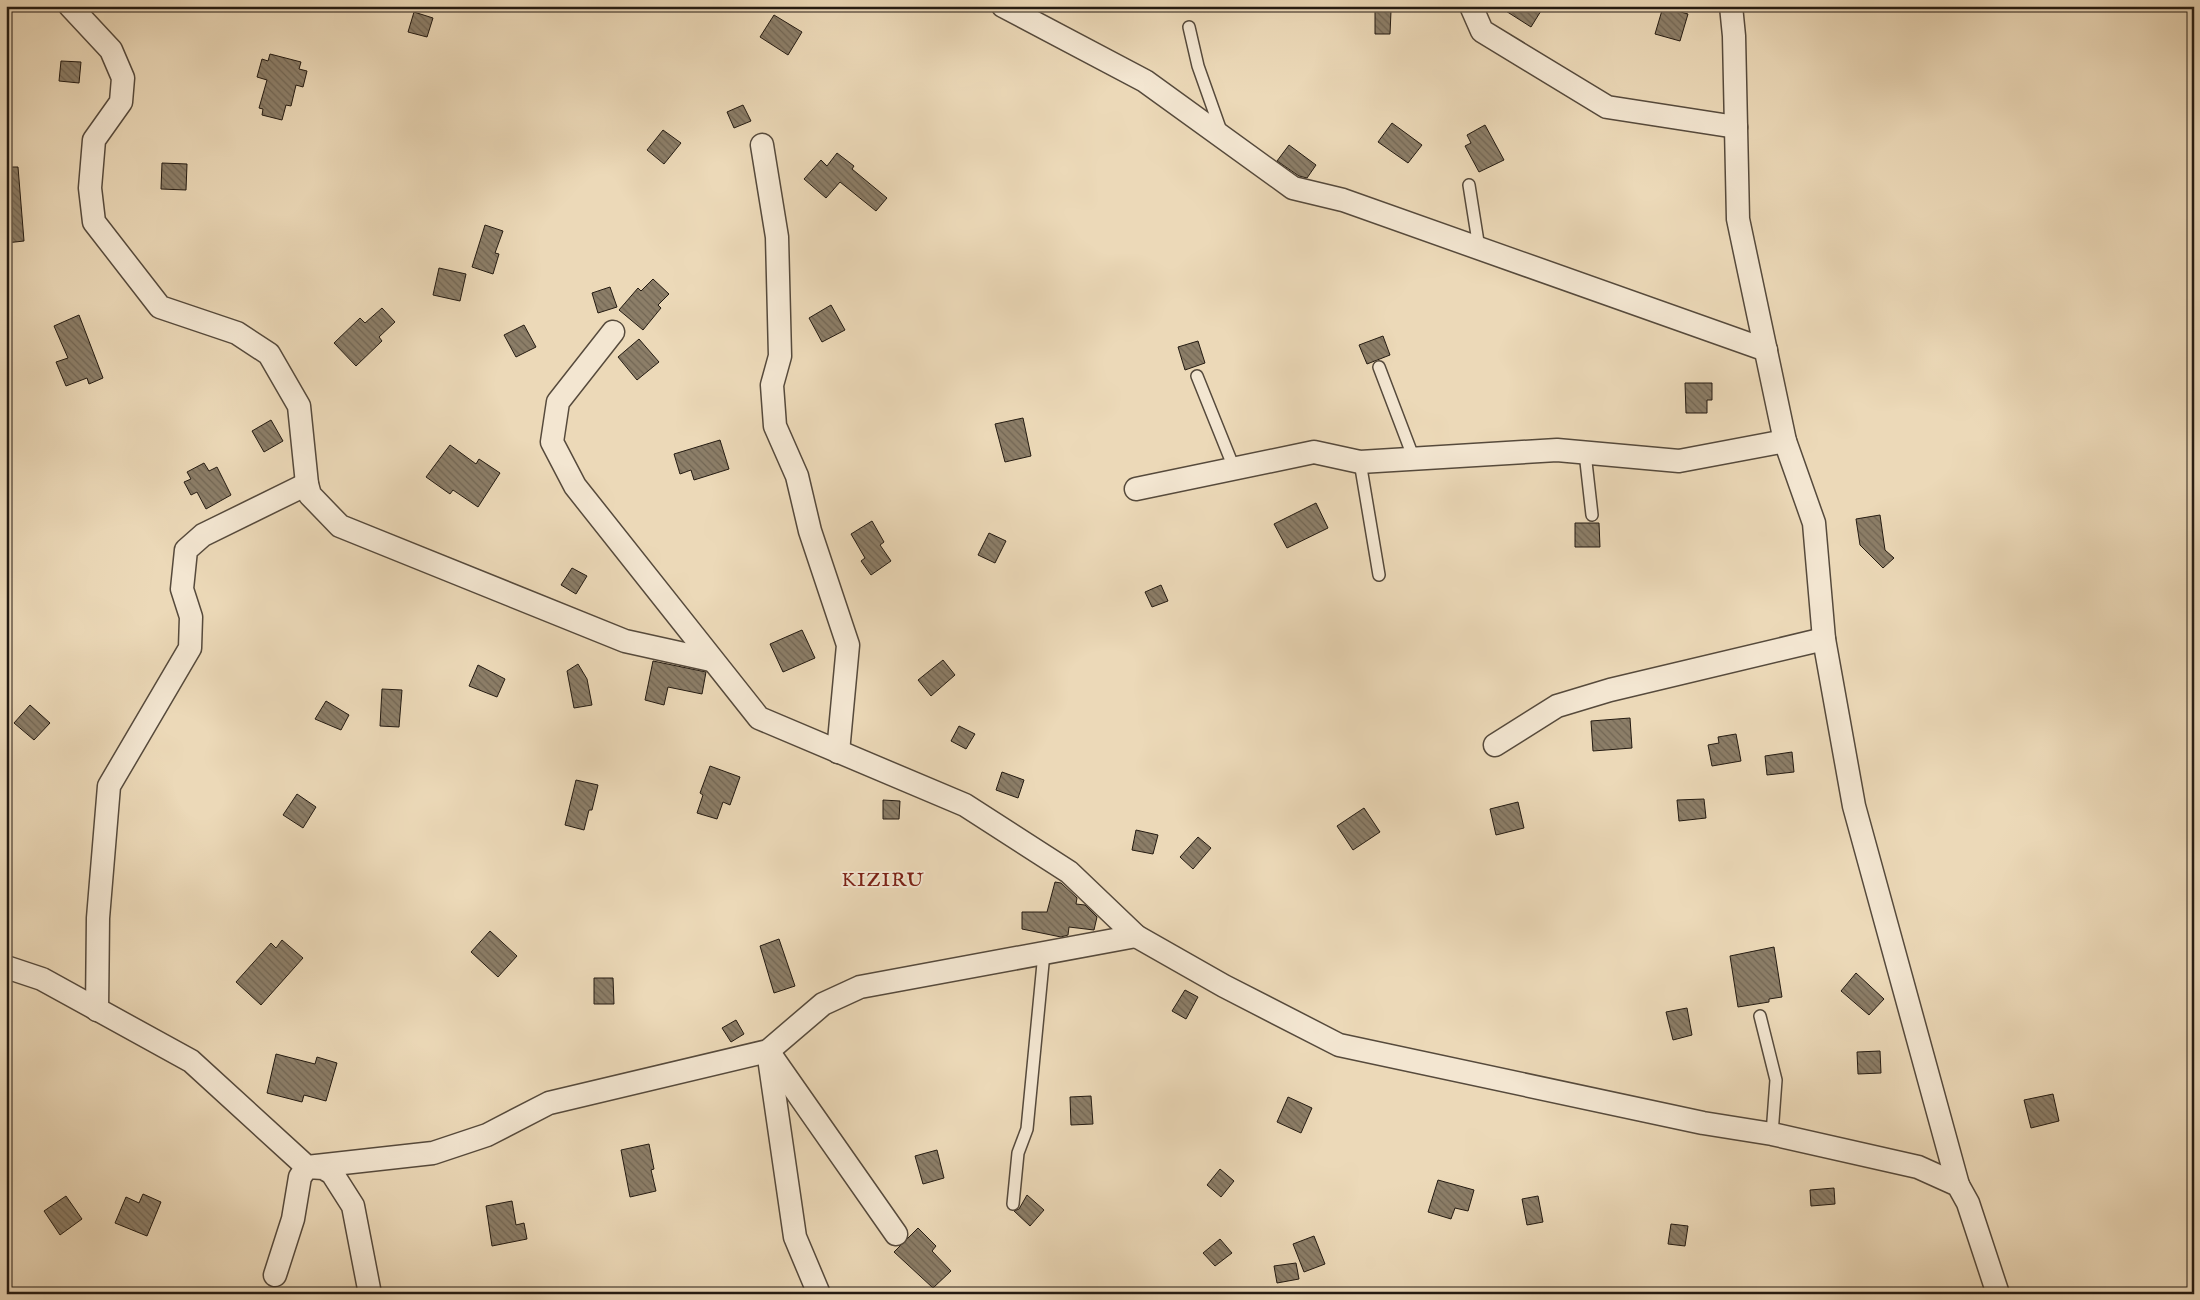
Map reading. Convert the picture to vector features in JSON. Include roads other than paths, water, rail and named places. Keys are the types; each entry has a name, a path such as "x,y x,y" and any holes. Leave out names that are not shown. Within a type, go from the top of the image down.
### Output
{"street":[{"path":"70,6 111,50 123,78 121,102 94,140 90,188 94,222 160,307 237,332 269,354 299,406 306,484 310,495 340,526 625,641 711,660"},
{"path":"1003,6 1145,81 1293,188 1343,200 1766,350"},
{"path":"1471,6 1482,31 1607,107 1736,127"},
{"path":"1731,6 1738,219 1785,441 1814,523 1824,639 1854,806 1958,1185 1968,1203 1998,1294"},
{"path":"762,145 777,237 780,356 772,385 775,426 797,476 810,531 848,645 838,752"},
{"path":"613,332 558,402 552,442 575,486 711,660 759,718 965,805 1069,872 1136,936 1224,986 1339,1045 1703,1122 1772,1134 1918,1167 1958,1185"},
{"path":"1136,489 1314,452 1360,462 1557,450 1679,461 1785,441"},
{"path":"97,1010 98,918 109,786 190,648 191,617 182,589 186,550 203,535 306,484"},
{"path":"1495,745 1557,706 1610,690 1824,639"},
{"path":"275,1275 293,1219 300,1177 308,1167 434,1153 487,1135 549,1103 768,1051 823,1004 860,987 1136,936"},
{"path":"6,967 42,979 191,1061 308,1167 323,1168 332,1173 353,1206 370,1294"},
{"path":"768,1051 896,1234"},
{"path":"768,1051 795,1237 819,1294"}],"lane":[{"path":"1189,27 1198,66 1223,138"},
{"path":"1469,185 1479,248"},
{"path":"1379,367 1414,459"},
{"path":"1197,376 1234,468"},
{"path":"1585,453 1592,515"},
{"path":"1360,462 1379,574"},
{"path":"1013,1204 1018,1154 1027,1129 1044,953"},
{"path":"1760,1016 1776,1080 1772,1134"}],"district":[{"name":"KIZIRU","path":"883,880"}]}
